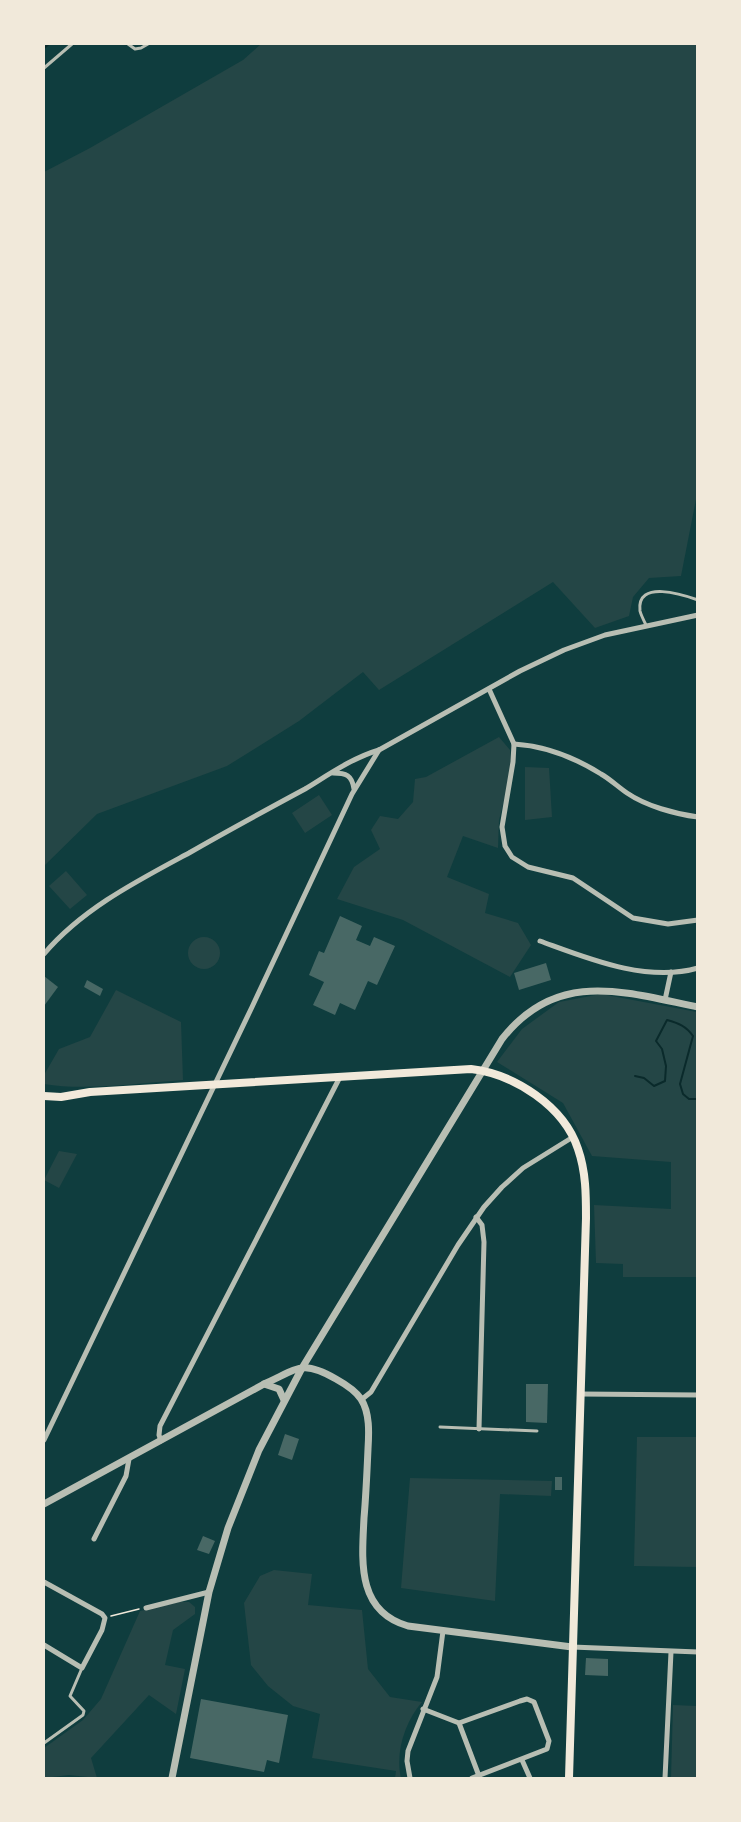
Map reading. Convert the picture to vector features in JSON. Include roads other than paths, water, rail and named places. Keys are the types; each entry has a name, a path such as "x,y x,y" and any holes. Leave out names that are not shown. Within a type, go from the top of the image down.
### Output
{"main road":[{"path":"44,1096 428,1071 482,1070 513,1083 546,1103 564,1122 579,1152 586,1182 569,1779"}],"street":[{"path":"44,954 83,918 126,888 365,754 378,750 489,688 564,650 605,635 698,615"},
{"path":"489,688 514,744 502,827 505,846 512,857 528,867 573,878 633,918 669,924 698,920"},
{"path":"514,744 533,746 569,757 600,773 637,799 680,814 698,817"},
{"path":"44,1440 354,789 378,750"},
{"path":"331,773 347,774 353,782 354,789"},
{"path":"540,940 606,963 640,970 670,972 698,968"},
{"path":"665,1000 670,972"},
{"path":"171,1779 209,1592 242,1489 284,1400 302,1368 502,1039 519,1020 540,1006 585,990 606,990 698,1006"},
{"path":"161,1441 160,1426 340,1077"},
{"path":"361,1400 371,1392 476,1216 512,1177 573,1137"},
{"path":"476,1216 482,1225 484,1242 479,1430"},
{"path":"44,1504 264,1384 309,1366 320,1370 352,1390 361,1400 369,1426 362,1553 366,1584 376,1604 391,1618 408,1626 572,1647 698,1653"},
{"path":"264,1384 279,1389 284,1400"},
{"path":"580,1394 698,1395"},
{"path":"94,1539 126,1476 129,1459"},
{"path":"44,1582 102,1614 105,1618 102,1630 82,1668 44,1645"},
{"path":"146,1608 209,1592"},
{"path":"410,1779 408,1751 436,1677 443,1631"},
{"path":"665,1779 671,1652"},
{"path":"423,1708 459,1723 527,1699 534,1702 548,1736 547,1749 472,1779"},
{"path":"459,1723 479,1776"},
{"path":"522,1760 530,1779"}],"lane":[{"path":"44,68 72,44"},
{"path":"128,44 135,49 148,44"},
{"path":"646,625 640,611 643,600 649,594 669,591 698,600"},
{"path":"440,1427 537,1431"},
{"path":"44,1743 83,1715 84,1711 70,1696 82,1668"}],"waterway":[{"path":"44,48 49,44"},
{"path":"635,1076 644,1078 654,1086 665,1081 666,1066 662,1049 656,1041 667,1020 675,1022 685,1027 693,1036 680,1084 683,1094 689,1099 698,1099"}]}
